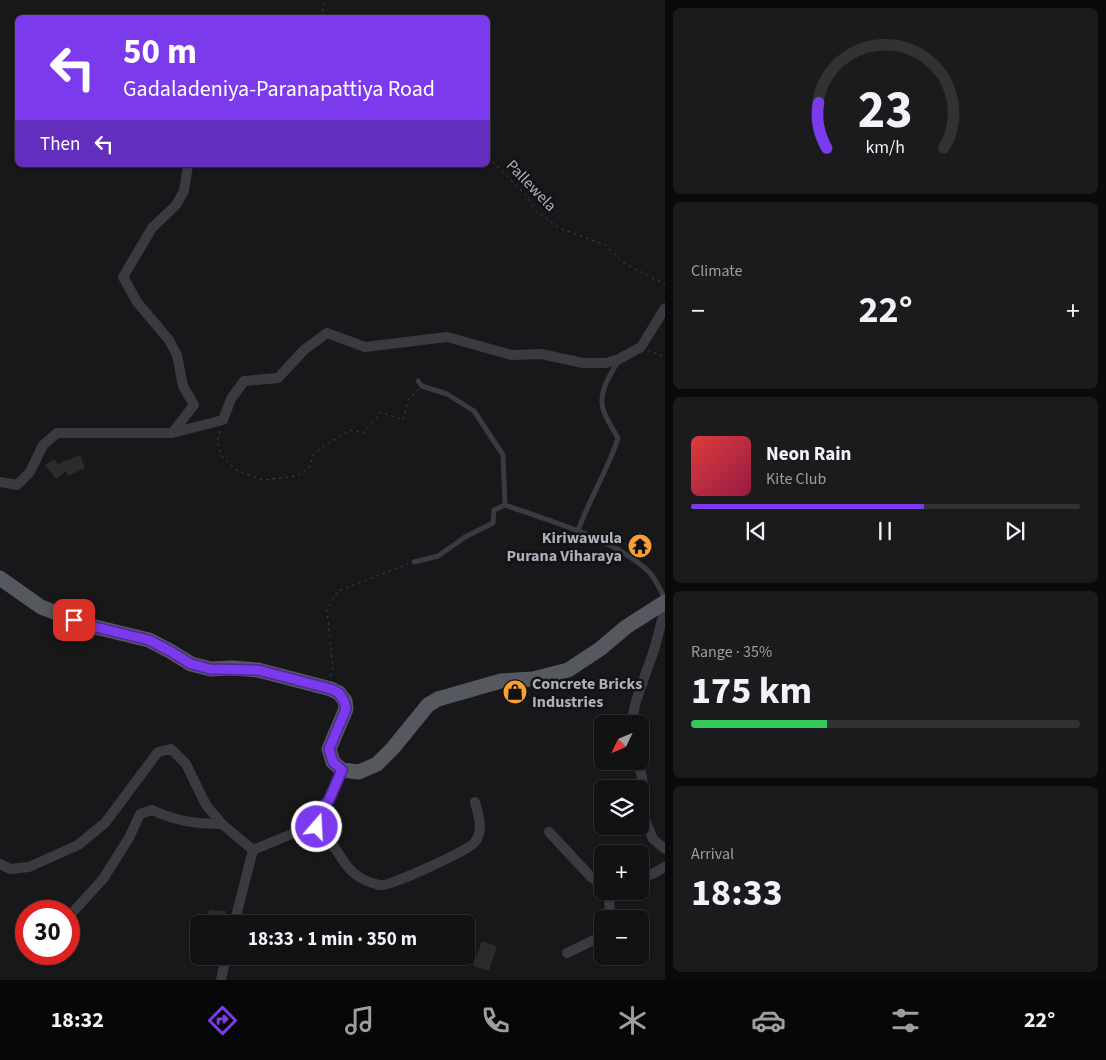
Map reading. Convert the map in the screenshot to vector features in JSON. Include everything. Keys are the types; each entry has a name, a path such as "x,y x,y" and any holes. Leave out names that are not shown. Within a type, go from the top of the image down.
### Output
{"main road":[{"path":"0,578 41,607 91,626 149,640 191,664 210,669 258,670 325,686 339,693 346,709 329,749 333,762 342,770 359,772 377,764 393,748 428,705 438,699 501,681 532,680 568,670 665,601"}],"street":[{"path":"172,432 194,405 183,386 177,355 169,340 137,302 123,277 152,228 176,205 184,191 188,167"},
{"path":"0,482 17,485 30,472 42,445 57,433 172,432 223,420 231,400 244,381 278,378 304,350 328,333 365,347 447,337 512,355 540,354 583,363 606,363 620,359 641,347 665,308"},
{"path":"631,715 654,650 665,610"},
{"path":"0,864 10,869 29,867 78,845 105,823 158,752 171,749 186,764 206,805 222,824 253,850"},
{"path":"253,850 299,831 329,800 342,770"},
{"path":"640,770 645,820 653,839 665,850"},
{"path":"314,817 319,834 325,837 337,850 354,874 382,886 394,883 450,858 474,843 479,832 480,821 475,802"},
{"path":"80,904 103,879 129,838 140,814 152,810 172,820 222,824"},
{"path":"549,832 594,879"},
{"path":"236,915 253,850"},
{"path":"649,875 665,867"},
{"path":"567,953 594,940"},
{"path":"221,980 224,965"}],"lane":[{"path":"578,531 612,457 618,438 603,408 602,401 605,384 620,359"},
{"path":"420,384 446,394 474,410 503,455 505,505"},
{"path":"414,562 438,556 465,536 493,524 494,510 505,505 578,531 630,556 651,574 665,601"}],"path":[{"path":"322,15 325,0"},
{"name":"Pallewela","path":"490,159 526,195 535,210 559,228 605,245 625,264 665,284"},
{"path":"641,347 665,357"},
{"path":"223,420 217,441 221,455 236,470 263,480 297,476 310,467 313,455 325,445 350,430 364,433 381,412 403,420 408,400 420,384"},
{"path":"325,686 332,670 327,610 338,592 414,562"}],"building":[{"path":"80,455 85,468 68,476 66,471 56,479 45,465 54,459 58,464"},
{"path":"209,910 226,911 226,915 209,915"},
{"path":"482,941 497,946 489,971 473,966 475,965"}],"place":[{"name":"Kiriwawula Purana Viharaya","path":"640,546"},
{"name":"Concrete Bricks Industries","path":"515,692"}],"route":[{"path":"74,620 149,640 191,664 210,669 258,670 325,686 339,693 346,709 329,749 333,762 342,770 338,784 329,800 314,817 317,827"}]}
